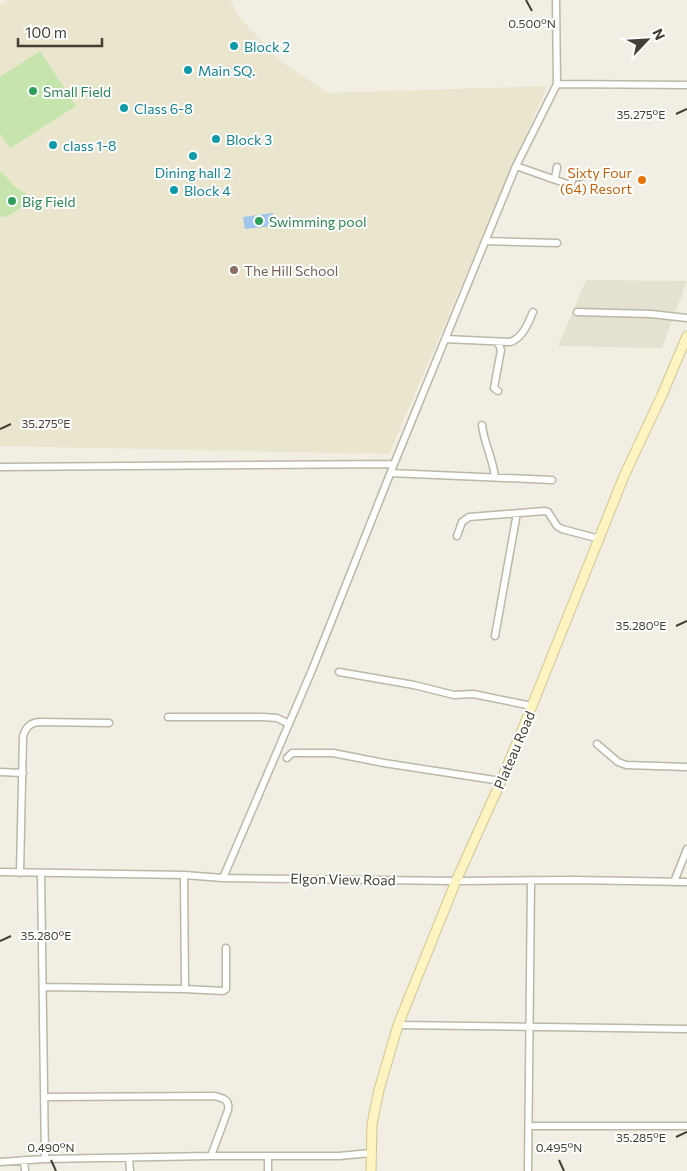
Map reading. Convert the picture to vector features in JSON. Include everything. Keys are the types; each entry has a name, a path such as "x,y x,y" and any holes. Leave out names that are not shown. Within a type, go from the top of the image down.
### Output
{"street":[{"path":"223,878 289,724 516,166 557,84 556,0"},
{"path":"557,84 687,85"},
{"path":"516,166 570,185 574,176 580,177"},
{"path":"555,179 557,167"},
{"path":"485,241 557,243"},
{"path":"446,339 511,342 518,339 524,332 533,312"},
{"path":"577,312 651,314 687,318"},
{"name":"Plateau Road","path":"371,1171 372,1124 379,1090 398,1025 456,881 532,706 624,476 687,336"},
{"path":"498,342 501,350 494,388 498,391"},
{"path":"482,425 495,477"},
{"path":"0,467 394,464"},
{"path":"391,474 552,480"},
{"path":"457,536 462,522 470,517 535,511 548,512 557,526 600,539"},
{"path":"495,636 517,513"},
{"path":"339,672 454,694 473,694 532,706"},
{"path":"168,717 263,717 277,718 289,724"},
{"path":"20,873 23,736 26,728 33,723 109,723"},
{"path":"596,744 618,762 626,765 687,767"},
{"path":"287,758 296,752 333,753 501,781"},
{"path":"0,772 23,773"},
{"path":"674,882 687,849"},
{"name":"Elgon View Road","path":"0,872 184,875 223,878 687,882"},
{"path":"41,874 45,1159"},
{"path":"184,875 185,989"},
{"path":"528,1171 532,880"},
{"path":"43,987 222,991 226,989 226,948"},
{"path":"398,1025 687,1028"},
{"path":"45,1097 214,1096 224,1098 228,1103 228,1110 211,1156"},
{"path":"529,1126 687,1126"},
{"path":"0,1162 45,1159 339,1156 371,1154"},
{"path":"268,1156 268,1171"},
{"path":"129,1158 130,1171"},
{"path":"24,1160 25,1171"}],"shaded area":[{"name":"The Hill School","path":"8,0 230,0 239,17 280,61 328,93 547,86 389,454 0,446 0,5"},
{"path":"586,280 687,281 662,348 558,346"}],"green space":[{"name":"Small Field","path":"40,51 76,106 10,148 0,133 0,77"},
{"name":"Big Field","path":"0,171 15,187 26,193 20,209 5,217 0,217"}],"water":[{"name":"Swimming pool","path":"273,213 274,226 245,229 243,217"}],"place":[{"name":"Block 2","path":"234,46"},
{"name":"Main SQ.","path":"188,70"},
{"name":"Small Field","path":"33,91"},
{"name":"Class 6-8","path":"124,108"},
{"name":"Block 3","path":"216,139"},
{"name":"class 1-8","path":"53,145"},
{"name":"Dining hall 2","path":"193,156"},
{"name":"Sixty Four (64) Resort","path":"642,180"},
{"name":"Block 4","path":"174,190"},
{"name":"Big Field","path":"12,201"},
{"name":"Swimming pool","path":"259,221"},
{"name":"The Hill School","path":"234,270"}]}
